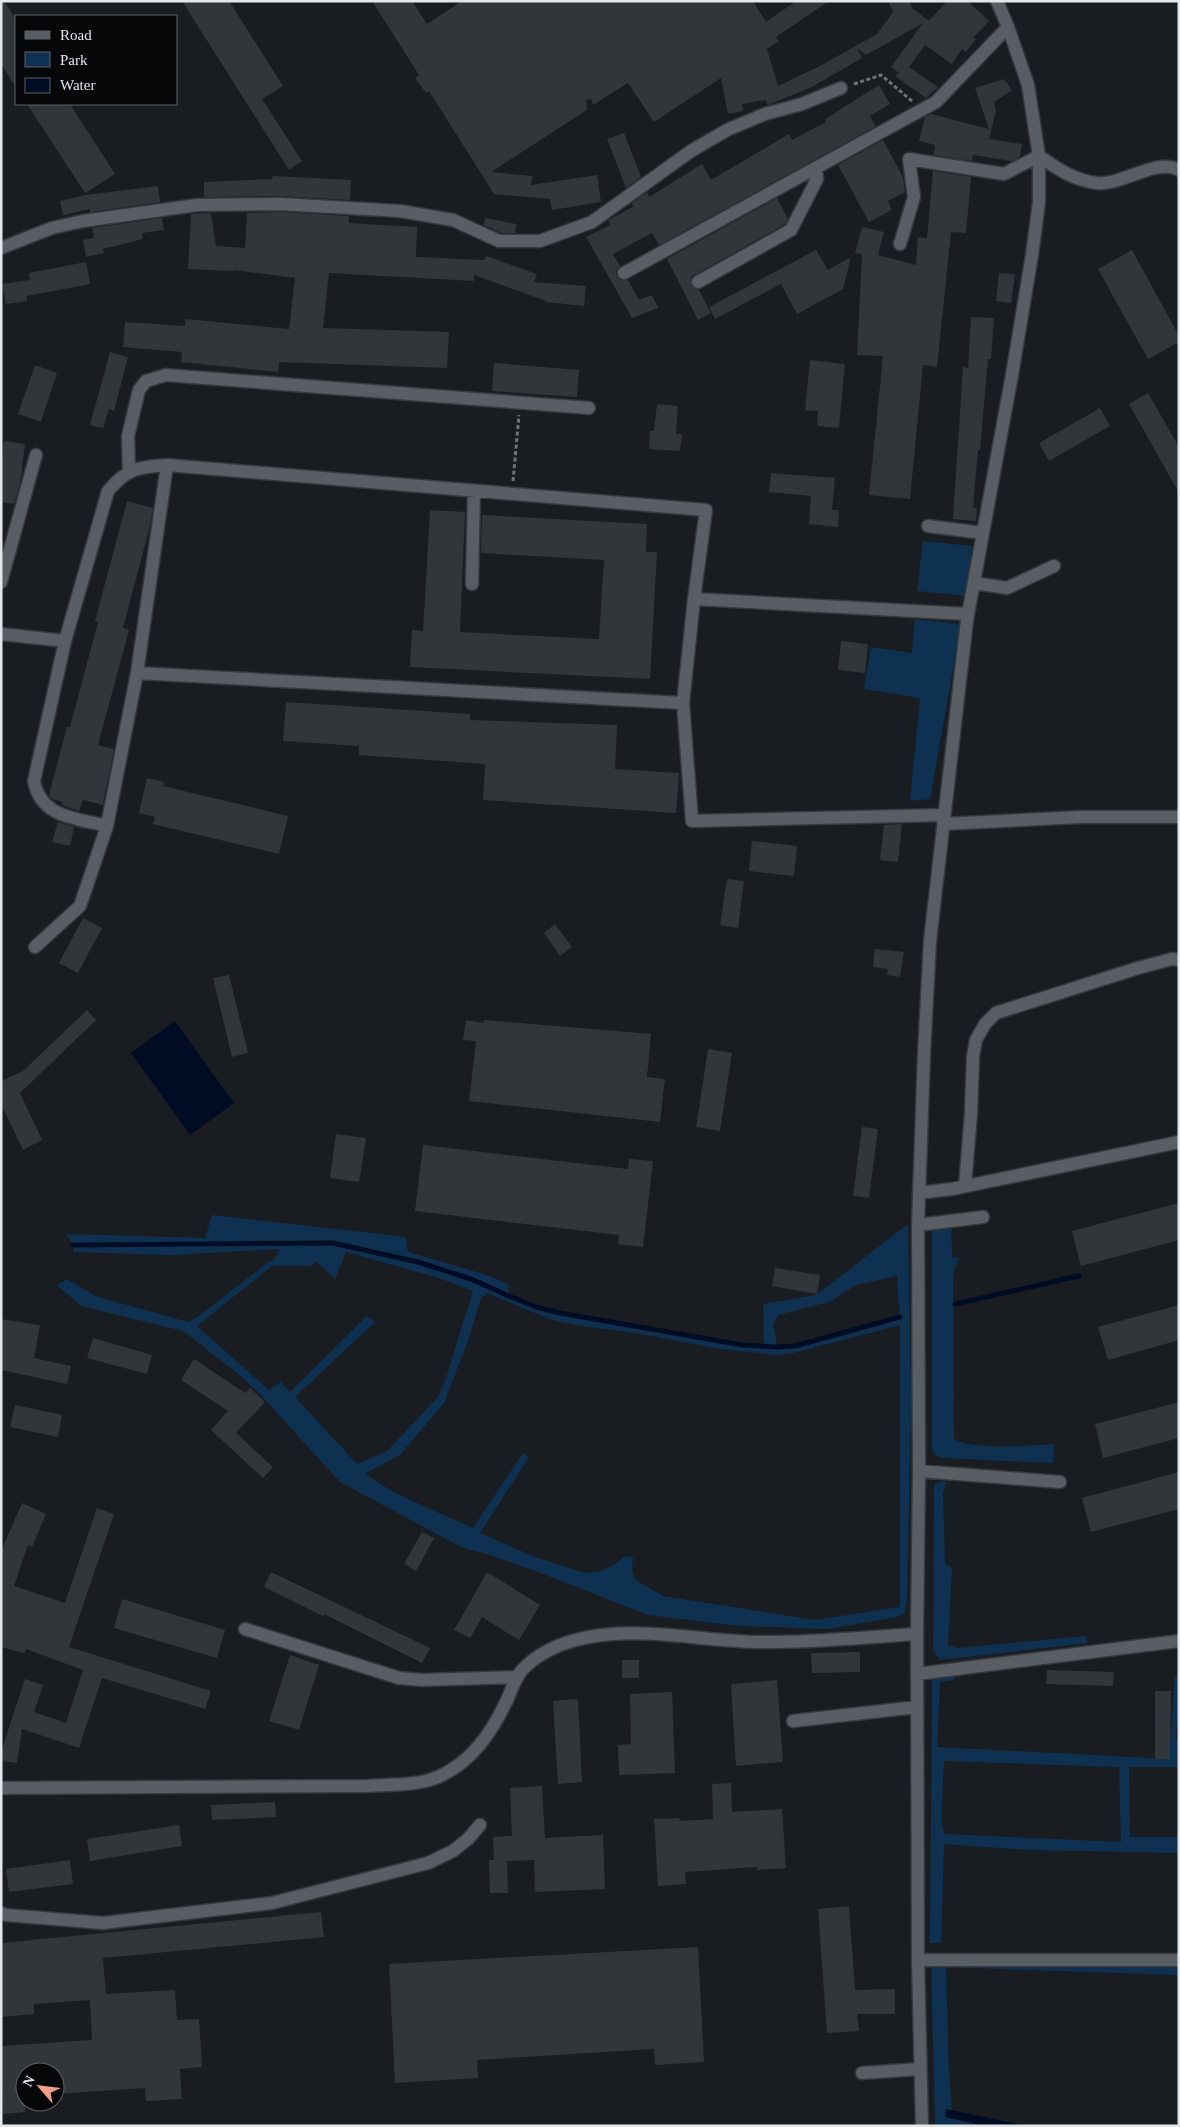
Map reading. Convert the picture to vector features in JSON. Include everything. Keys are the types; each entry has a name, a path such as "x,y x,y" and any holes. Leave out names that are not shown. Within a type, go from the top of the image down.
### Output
{"street":[{"path":"922,2126 918,1960 918,1224 930,941 968,614 1032,255 1039,202 1039,156 1028,85 997,1"},
{"path":"624,273 936,102 1008,27"},
{"path":"1,248 52,228 83,221 197,205 280,204 400,211 453,220 499,241 540,241 592,222 692,151 728,130 765,114 802,104 841,88"},
{"path":"1039,156 1067,175 1099,183 1143,173 1165,165 1179,170"},
{"path":"900,244 914,198 909,159 1004,174 1039,156"},
{"path":"698,282 791,230 817,179 816,168"},
{"path":"129,471 128,436 139,390 146,381 166,376 589,408"},
{"path":"1,582 36,455"},
{"path":"35,947 80,906 107,826 137,673 167,465"},
{"path":"107,826 59,813 48,808 36,792 34,781 65,641 108,491 118,479 129,471 142,467 167,465 706,510 683,703 692,821 1179,817"},
{"path":"472,584 474,491"},
{"path":"928,526 983,533"},
{"path":"974,583 1007,588 1054,566"},
{"path":"694,599 968,614"},
{"path":"1,634 65,641"},
{"path":"137,673 683,703"},
{"path":"965,1186 971,1113 973,1056 976,1040 985,1024 996,1013 1138,968 1172,959 1179,960"},
{"path":"919,1193 965,1186 1179,1142"},
{"path":"918,1224 983,1217"},
{"path":"919,1471 1060,1482"},
{"path":"246,1630 398,1678 422,1680 517,1678"},
{"path":"1,1788 367,1786 420,1782 438,1777 468,1758 498,1718 524,1667 544,1653 586,1637 648,1634 758,1642 917,1634"},
{"path":"917,1674 1179,1641"},
{"path":"792,1721 917,1707"},
{"path":"1,1913 6,1915 103,1923 272,1903 428,1863 453,1851 468,1839 480,1825"},
{"path":"918,1960 1179,1960"},
{"path":"862,2073 920,2069"}],"path":[{"path":"841,88 881,75 922,110"},
{"path":"512,494 520,402"}],"green space":[{"path":"923,541 972,546 966,596 917,591"},
{"path":"915,619 961,624 930,799 910,801 920,698 864,689 871,647 912,653"},
{"path":"212,1215 406,1237 408,1252 490,1276 508,1284 509,1295 482,1281 418,1261 333,1242 73,1244 66,1234 205,1238"},
{"path":"951,1219 952,1258 960,1257 953,1277 954,1439 963,1443 987,1446 1054,1444 1053,1463 944,1458 936,1456 932,1450 932,1230 935,1225"},
{"path":"908,1224 911,1400 907,1603 904,1613 897,1617 828,1629 739,1626 648,1615 538,1572 487,1554 463,1548 340,1482 258,1392 183,1331 81,1306 57,1285 67,1279 95,1296 188,1322 199,1316 267,1263 274,1260 280,1249 172,1255 73,1252 73,1246 333,1244 417,1263 470,1280 508,1298 536,1308 560,1314 742,1346 777,1349 796,1347 900,1319 897,1276 856,1285 829,1302 778,1315 773,1325 777,1346 764,1345 763,1304 816,1295","holes":["346,1252 436,1277 473,1291 445,1381 438,1397 387,1451 357,1464 295,1397 375,1322 367,1316 290,1392 281,1382 269,1390 197,1326 272,1266 311,1266 316,1261 335,1279","487,1293 552,1320 722,1349 777,1355 793,1353 900,1325 900,1607 815,1620 663,1596 634,1579 632,1569 633,1557 625,1556 616,1564 601,1571 585,1573 535,1557 480,1533 529,1457 523,1453 473,1528 400,1495 373,1480 366,1473 400,1455 444,1403 468,1341 481,1298"]},
{"path":"946,1482 943,1494 945,1563 952,1568 948,1645 957,1648 1086,1636 1087,1643 940,1660 933,1650 934,1488 935,1484"},
{"path":"956,1674 954,1680 940,1682 937,1747 1169,1759 1175,1677 1179,1676 1176,1741 1179,1742 1179,1767 1129,1767 1130,1837 1179,1837 1179,1853 1030,1850 944,1844 941,1943 930,1943 932,1682 934,1677","holes":["944,1761 1119,1767 1121,1842 944,1834 941,1819"]},
{"path":"1179,1958 1179,1975 946,1967 952,2110 945,2117 985,2126 935,2126 931,1959"}],"water":[{"path":"175,1021 234,1103 190,1135 131,1053"},
{"path":"946,2109 1027,2126 985,2126 945,2117"}],"building":[{"path":"1,1 4,1 15,18 15,85 1,64"},
{"path":"182,1 229,1 283,86 262,99 302,161 289,170"},
{"path":"372,1 412,1 427,24 462,1 753,1 766,22 796,1 829,1 776,37 779,41 767,49 778,86 820,66 877,34 893,12 888,1 909,1 912,8 929,21 947,1 968,1 989,21 974,37 976,39 966,52 962,49 952,64 925,45 909,67 938,87 926,98 895,76 899,73 891,67 923,23 866,55 857,48 862,58 812,87 768,105 766,100 742,104 743,111 728,114 721,78 654,122 628,83 593,105 591,99 586,100 587,110 491,172 532,176 531,185 597,175 601,202 552,210 550,199 494,194 429,91 426,93 415,78 419,75"},
{"path":"1004,79 1012,90 994,102 996,111 989,139 1022,144 1020,157 1012,161 973,155 972,161 934,155 935,145 919,141 925,117 931,114 989,129 975,88"},
{"path":"879,85 890,104 870,116 876,126 659,245 652,233 613,254 620,266 616,272 617,277 623,281 628,280 639,300 652,295 658,308 632,318 586,237 610,225 608,220 633,207 632,203 647,192 649,197 702,164 711,180 789,134 792,140 826,122 825,119"},
{"path":"28,105 71,105 115,174 85,193"},
{"path":"624,133 641,177 626,188 607,139"},
{"path":"883,140 903,177 905,192 888,201 892,210 869,222 838,165"},
{"path":"933,171 971,177 966,233 951,232 937,367 923,365 910,499 869,495 883,356 857,355 862,254 855,253 862,227 884,232 878,255 916,265 918,237 927,238"},
{"path":"273,176 351,180 350,200 280,196 204,197 204,182 272,179"},
{"path":"158,186 160,202 90,212 90,209 63,215 60,201 86,195"},
{"path":"777,198 788,219 785,224 691,277 691,286 699,290 711,313 698,320 667,259"},
{"path":"280,212 349,216 349,223 417,227 416,257 484,260 486,256 537,274 534,282 586,286 584,306 546,302 474,275 474,281 329,273 323,328 449,332 447,368 279,362 278,372 181,362 182,352 123,347 125,322 185,326 185,319 289,329 295,278 234,270 188,269 191,214 211,213 216,246 245,248 247,213"},
{"path":"162,218 164,230 142,233 143,239 103,249 104,253 86,257 83,240 94,238 92,228"},
{"path":"485,218 516,224 515,233 501,233 484,225"},
{"path":"816,250 828,270 851,257 843,289 797,314 781,284 715,319 709,307"},
{"path":"1132,250 1179,336 1179,342 1148,359 1098,269"},
{"path":"86,262 90,284 27,296 27,301 6,304 2,284 30,280 29,273"},
{"path":"999,273 1015,274 1011,303 996,301"},
{"path":"971,317 994,318 991,359 988,359 980,450 978,450 973,507 977,508 976,521 953,519 963,367 968,368"},
{"path":"110,352 128,357 114,411 109,409 103,428 90,425"},
{"path":"810,360 845,364 839,428 817,426 818,411 805,410"},
{"path":"494,363 579,370 577,397 492,391"},
{"path":"35,365 57,373 41,422 18,414"},
{"path":"1148,393 1179,447 1179,493 1129,404"},
{"path":"657,404 678,406 676,434 682,434 680,451 649,449 650,431 654,431"},
{"path":"1100,408 1110,426 1049,461 1039,443"},
{"path":"4,441 25,444 20,484 14,504 1,502 1,461"},
{"path":"771,473 835,478 832,510 839,510 838,527 809,524 811,496 769,492"},
{"path":"127,501 153,508 123,628 129,630 98,745 114,749 103,805 83,800 79,811 62,805 63,802 52,799 49,795 67,727 70,727 98,622 95,621"},
{"path":"430,510 465,512 460,632 599,639 604,560 481,553 482,515 647,524 646,552 657,552 650,679 410,667 412,630 423,631"},
{"path":"841,641 868,644 865,673 838,670"},
{"path":"286,702 470,714 470,720 617,725 615,769 679,773 676,813 483,800 485,764 359,755 359,746 283,741"},
{"path":"147,778 164,782 163,786 288,816 279,854 153,824 155,817 139,813"},
{"path":"58,822 74,827 70,846 52,842"},
{"path":"902,824 898,862 880,860 884,825"},
{"path":"752,841 797,846 794,876 749,871"},
{"path":"727,879 744,881 738,928 720,925"},
{"path":"83,918 102,928 78,973 59,963"},
{"path":"555,924 572,947 560,956 544,933"},
{"path":"875,949 904,952 900,977 887,975 888,969 873,967"},
{"path":"229,975 248,1053 232,1057 213,978"},
{"path":"87,1010 96,1020 20,1093 42,1140 23,1150 1,1104 1,1081 23,1071"},
{"path":"466,1020 484,1023 484,1020 651,1034 647,1077 665,1079 660,1122 469,1101 476,1041 463,1040"},
{"path":"708,1049 732,1053 720,1131 696,1127"},
{"path":"862,1127 878,1129 869,1198 853,1196"},
{"path":"336,1134 366,1138 359,1182 330,1178"},
{"path":"423,1145 628,1169 629,1159 653,1161 643,1247 618,1244 619,1235 415,1211"},
{"path":"1179,1203 1179,1240 1081,1266 1072,1231"},
{"path":"775,1268 820,1275 817,1294 772,1286"},
{"path":"1179,1305 1179,1340 1108,1360 1098,1327"},
{"path":"1,1319 40,1325 34,1358 71,1366 67,1384 1,1370"},
{"path":"93,1338 152,1355 147,1374 87,1358"},
{"path":"194,1359 245,1393 250,1388 265,1402 236,1433 273,1467 263,1478 211,1430 228,1411 181,1380"},
{"path":"1179,1402 1179,1438 1103,1458 1095,1424"},
{"path":"15,1405 62,1415 58,1437 10,1427"},
{"path":"1179,1472 1179,1509 1091,1532 1082,1498"},
{"path":"22,1503 46,1514 32,1547 28,1545 14,1586 65,1603 97,1508 114,1514 69,1647 211,1691 205,1709 102,1678 79,1748 22,1729 17,1763 1,1761 1,1752 25,1679 43,1685 34,1712 66,1723 83,1670 26,1649 24,1653 1,1647 1,1551"},
{"path":"422,1532 434,1538 416,1571 404,1564"},
{"path":"271,1572 430,1648 422,1663 324,1614 323,1616 264,1587"},
{"path":"487,1572 540,1605 519,1640 482,1617 470,1638 454,1630"},
{"path":"122,1599 225,1630 217,1658 114,1628"},
{"path":"860,1652 860,1672 812,1673 811,1653"},
{"path":"290,1655 319,1665 299,1730 269,1721"},
{"path":"622,1660 639,1660 639,1678 622,1678"},
{"path":"1047,1670 1114,1672 1113,1686 1046,1684"},
{"path":"777,1680 783,1762 736,1766 731,1684"},
{"path":"1155,1691 1171,1691 1170,1759 1155,1759"},
{"path":"672,1692 675,1773 619,1775 618,1745 631,1744 630,1694"},
{"path":"578,1699 582,1782 558,1784 553,1701"},
{"path":"731,1783 732,1812 782,1809 786,1868 757,1870 757,1867 685,1872 686,1884 658,1886 654,1819 679,1818 680,1821 713,1819 712,1784"},
{"path":"542,1786 545,1838 603,1835 605,1889 535,1892 534,1860 507,1861 508,1893 490,1893 489,1860 494,1860 493,1837 512,1836 510,1788"},
{"path":"275,1802 276,1817 212,1820 211,1805"},
{"path":"179,1825 182,1846 90,1861 87,1839"},
{"path":"70,1860 73,1884 9,1892 6,1869"},
{"path":"849,1906 855,1990 895,1989 895,2014 857,2014 859,2031 827,2033 818,1909"},
{"path":"321,1912 324,1937 103,1958 106,1994 175,1990 177,2020 199,2019 202,2067 180,2069 182,2099 146,2101 145,2088 65,2093 65,2062 15,2062 15,2112 25,2112 3,2114 1,2046 92,2040 90,2000 34,2004 34,2014 1,2017 1,1943"},
{"path":"698,1947 704,2062 655,2065 654,2049 477,2060 478,2078 395,2083 389,1964"}],"waterway":[{"path":"73,1245 333,1243 418,1262 471,1279 536,1307 560,1313 742,1345 795,1346 900,1317"},
{"path":"1059,1280 1079,1276"},
{"path":"955,1304 1057,1281"}]}
